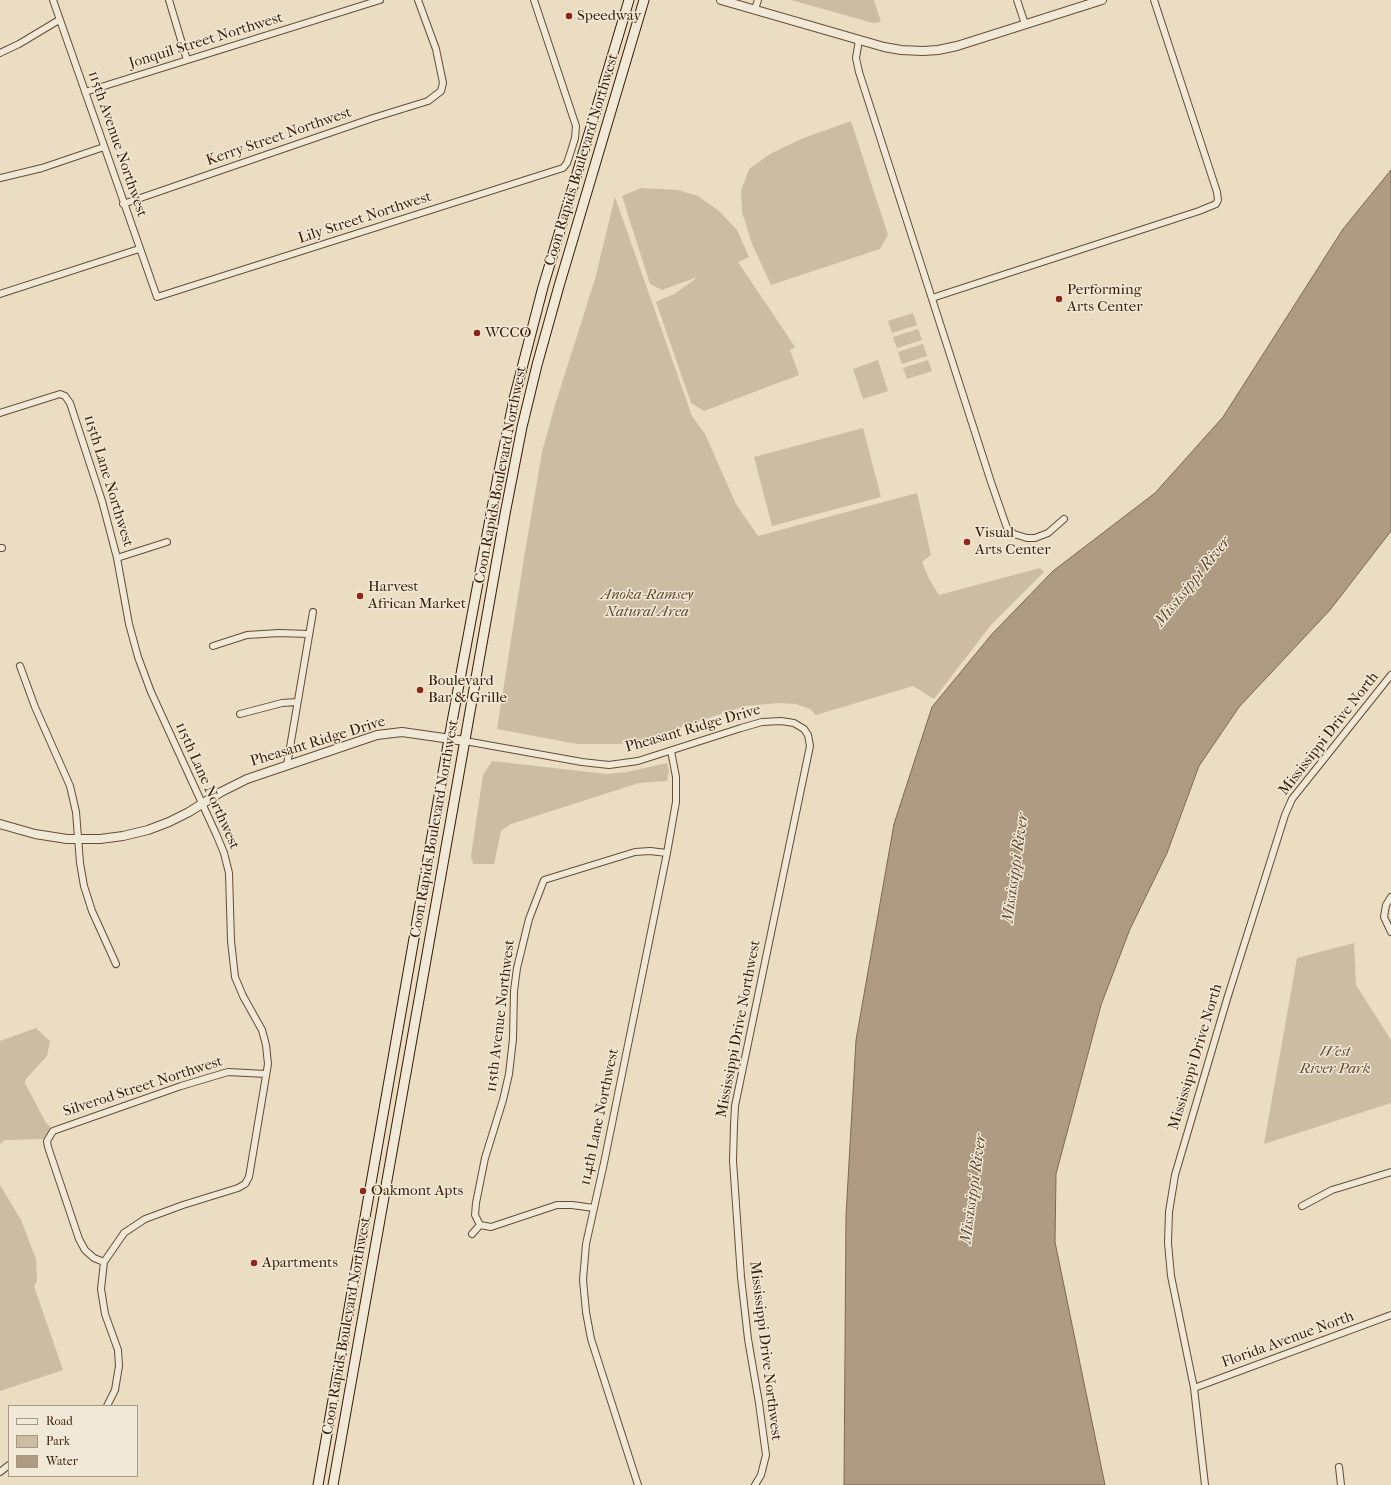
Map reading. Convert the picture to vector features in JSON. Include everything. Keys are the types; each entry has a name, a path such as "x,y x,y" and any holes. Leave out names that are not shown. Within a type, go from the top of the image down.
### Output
{"main road":[{"name":"Coon Rapids Boulevard Northwest","path":"318,1485 496,484 514,399 545,279 629,0"},
{"name":"Coon Rapids Boulevard Northwest","path":"334,1485 505,514 528,404 559,286 644,0"}],"street":[{"name":"115th Avenue Northwest","path":"53,0 123,204 157,297"},
{"path":"169,0 187,60"},
{"name":"Jonquil Street Northwest","path":"85,92 380,0"},
{"name":"Kerry Street Northwest","path":"123,204 373,118 428,101 441,91 443,83 436,50 418,0"},
{"name":"Lily Street Northwest","path":"157,297 560,169 567,163 575,138 576,126 534,0"},
{"path":"721,0 859,40 901,50 930,51 957,46 1102,0"},
{"path":"755,9 758,0"},
{"path":"1016,0 1025,24"},
{"path":"932,298 1179,218 1216,204 1218,200 1216,192 1154,0"},
{"path":"0,53 19,44 59,20"},
{"path":"859,40 856,58 859,72 1007,528 1014,534 1027,538 1035,538 1048,533 1064,519"},
{"path":"0,178 42,168 104,147"},
{"path":"0,294 139,249"},
{"name":"115th Lane Northwest","path":"0,413 60,394 65,396 70,403 100,494 117,558 129,624 138,657 151,692 218,836 229,873 231,941 235,977 243,996 262,1030 266,1045 268,1064 249,1177 245,1184 238,1188 183,1205 145,1219 124,1234 104,1262"},
{"path":"117,558 167,542"},
{"path":"288,765 297,702 313,612"},
{"path":"213,646 247,635 279,633 309,634"},
{"path":"20,666 35,707 70,786 76,812 80,863 87,899 116,964"},
{"name":"Mississippi Drive North","path":"1206,1485 1194,1388 1171,1276 1168,1244 1174,1175 1285,815 1292,799 1391,675"},
{"path":"240,714 282,703 297,702"},
{"name":"Pheasant Ridge Drive","path":"0,824 35,834 78,840 107,839 142,832 169,822 247,778 388,733 409,732 450,738 602,765 638,761 762,722 776,721 794,723 804,729 808,735 810,746"},
{"name":"Mississippi Drive Northwest","path":"755,1485 761,1475 766,1455 760,1403 748,1333 741,1278 733,1160 735,1106 810,746"},
{"name":"114th Lane Northwest","path":"638,1485 594,1350 587,1320 583,1280 586,1244 667,854 677,791 671,751"},
{"name":"115th Avenue Northwest","path":"480,1224 475,1215 476,1203 485,1158 503,1100 508,1074 513,1039 514,991 517,968 529,919 544,880 635,852 650,851 667,854"},
{"path":"1391,897 1386,905 1384,917 1391,932"},
{"name":"Silverod Street Northwest","path":"104,1262 94,1258 85,1250 79,1239 48,1147 47,1141 53,1131 181,1086 228,1072 266,1074"},
{"path":"1302,1206 1332,1190 1391,1172"},
{"path":"472,1234 480,1224 491,1227 557,1205 572,1205 594,1208"},
{"path":"104,1262 101,1288 105,1314 118,1350 119,1366 115,1390 108,1405"},
{"name":"Florida Avenue North","path":"1194,1388 1391,1315"},
{"path":"0,1472 8,1466"},
{"path":"1339,1467 1341,1485"}],"green space":[{"path":"791,0 874,0 881,22 873,23"},
{"path":"851,121 888,235 880,249 771,285 752,244 742,212 741,191 749,169 770,154 801,139"},
{"path":"641,188 678,190 698,196 719,211 737,230 749,257 738,262 795,347 790,350 799,375 704,411 691,403 656,302 674,294 698,277 662,290 650,284 622,196"},
{"name":"Anoka-Ramsey Natural Area","path":"615,197 692,416 705,434 736,504 758,536 917,493 931,555 922,562 929,579 939,595 1040,568 1044,572 991,625 934,699 913,686 816,715 810,709 796,704 780,703 745,706 644,739 620,744 577,744 497,729 542,452 555,405 595,279"},
{"path":"913,313 917,325 892,333 888,321"},
{"path":"918,329 922,340 897,348 893,337"},
{"path":"923,344 927,356 902,364 898,352"},
{"path":"878,360 888,391 863,399 853,369"},
{"path":"928,360 932,371 907,379 903,368"},
{"path":"863,428 881,497 772,526 754,457"},
{"path":"492,761 607,774 627,772 667,763 669,771 667,781 639,783 511,824 501,831 494,864 473,864 471,856 483,775"},
{"name":"West River Park","path":"1354,943 1356,985 1391,1040 1391,1103 1264,1144 1297,958"},
{"path":"36,1028 50,1041 47,1056 26,1079 25,1083 46,1123 50,1126 50,1129 43,1139 5,1140 0,1144 0,1041"},
{"path":"0,1185 21,1220 36,1259 37,1281 34,1286 63,1370 0,1391"}],"water":[{"name":"Mississippi River","path":"1391,170 1391,531 1330,610 1239,707 1199,766 1167,853 1130,929 1101,1005 1056,1174 1055,1242 1105,1485 844,1485 846,1215 856,1040 894,824 932,707 992,634 1053,571 1155,493 1223,417 1343,229"}],"place":[{"name":"Speedway","path":"569,16"},
{"name":"Performing Arts Center","path":"1059,299"},
{"name":"WCCO","path":"477,333"},
{"name":"Visual Arts Center","path":"967,542"},
{"name":"Harvest African Market","path":"360,596"},
{"name":"Boulevard Bar & Grille","path":"420,690"},
{"name":"Oakmont Apts","path":"363,1191"},
{"name":"Apartments","path":"254,1263"}]}
